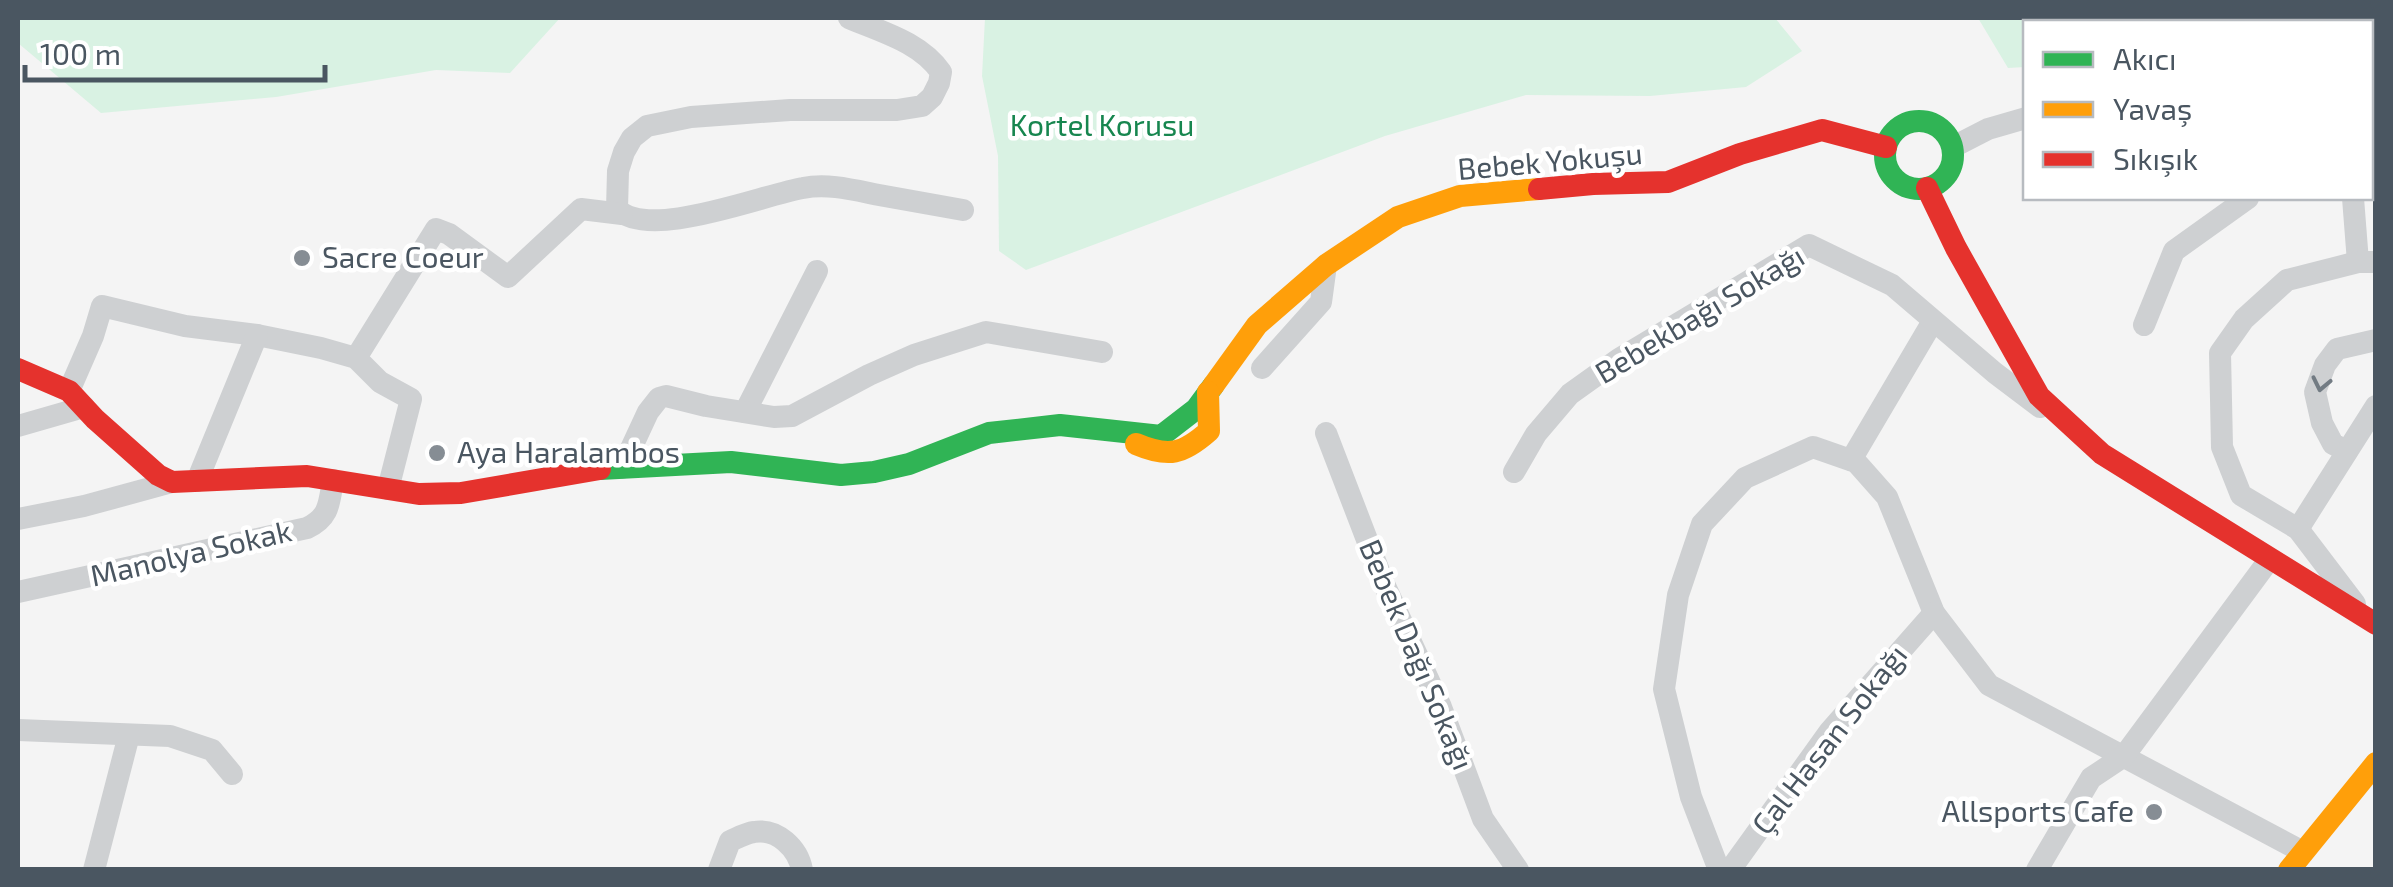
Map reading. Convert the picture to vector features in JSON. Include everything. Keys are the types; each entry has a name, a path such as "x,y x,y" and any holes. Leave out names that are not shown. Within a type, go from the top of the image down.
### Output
{"street":[{"path":"622,214 616,209 618,172 632,138 647,126 690,116 790,110 897,110 922,106 932,97 941,72 933,60 914,46 849,18"},
{"path":"1953,147 1988,129 2023,119"},
{"path":"1908,122 1935,124 1953,147 1949,171 1927,188 1908,187 1897,181 1885,159 1886,147 1898,128 1908,122"},
{"name":"Bebek Yokuşu","path":"622,468 731,462 842,474 874,472 909,464 988,434 1060,425 1105,430 1154,453 1180,452 1209,431 1208,392 1257,325 1326,265 1398,217 1460,196 1593,184 1668,182 1740,154 1822,130 1886,147"},
{"path":"356,358 436,228 508,277 581,210 652,220 679,219 805,187 836,186 963,210"},
{"path":"1927,188 2039,396 2102,454 2371,621"},
{"path":"2144,324 2174,251 2245,200"},
{"path":"2354,200 2367,262 2287,280 2244,319 2220,354 2222,447 2241,495 2298,529 2371,621"},
{"name":"Bebekbağı Sokağı","path":"1514,472 1536,434 1570,394 1618,359 1809,245 1892,285 1995,374 2102,454"},
{"path":"1262,368 1321,302 1326,265"},
{"path":"746,412 817,270"},
{"path":"18,426 76,399 102,306 356,358 380,382 411,399 388,489"},
{"path":"1851,460 1933,320"},
{"path":"18,519 172,482 307,476 419,494 461,493 622,468 648,412 658,398 666,396 774,417 792,416 914,355 986,332 1102,352"},
{"path":"197,481 257,335"},
{"path":"2348,451 2333,444 2322,423 2315,392 2325,365 2337,348 2376,340"},
{"path":"18,369 76,399 158,475 172,482"},
{"path":"2298,529 2376,406"},
{"name":"Bebek Dağı Sokağı","path":"1326,433 1384,584 1441,707 1483,819 1518,870"},
{"path":"1718,870 1691,798 1664,689 1678,595 1702,524 1745,478 1813,446 1856,462 1887,498 1934,613 1990,685 2124,756 2296,861 2376,762"},
{"name":"Manolya Sokak","path":"18,592 307,528 322,520 329,506 333,480"},
{"path":"2038,870 2092,778 2124,756 2270,560"},
{"name":"Çal Hasan Sokağı","path":"1730,870 1830,731 1934,613"},
{"path":"18,730 170,736 212,750 232,774"},
{"path":"94,870 129,735"},
{"path":"720,870 730,841 758,831 786,840 802,870"}],"green space":[{"path":"18,18 560,18 510,73 436,70 276,97 101,113 18,43"},
{"name":"Kortel Korusu","path":"985,18 1775,18 1802,51 1746,87 1650,96 1526,95 1385,136 1026,270 999,251 998,156 982,76"},
{"path":"1978,18 2072,18 2023,20 2023,67 2008,68"}],"traffic: fast":[{"path":"1919,121 1943,131 1953,155 1943,179 1919,189 1895,179 1885,155 1895,131 1919,121"},
{"path":"600,469 731,462 841,475 909,464 989,433 1060,425 1161,436 1196,409 1213,386"}],"traffic: slow":[{"path":"1213,386 1257,325 1326,265 1398,217 1460,196 1539,189"},
{"path":"1136,444 1167,452 1183,449 1200,439 1209,431 1208,392"},
{"path":"2289,870 2376,763"}],"traffic: jam":[{"path":"1539,189 1668,182 1740,154 1822,130 1886,147"},
{"path":"1927,188 2039,396 2102,454 2376,624"},
{"path":"18,369 69,391 158,475 172,482 307,476 419,494 461,493 600,469"}],"place":[{"name":"Sacre Coeur","path":"302,258"},
{"name":"Aya Haralambos","path":"437,453"},
{"name":"Allsports Cafe","path":"2154,812"}]}
